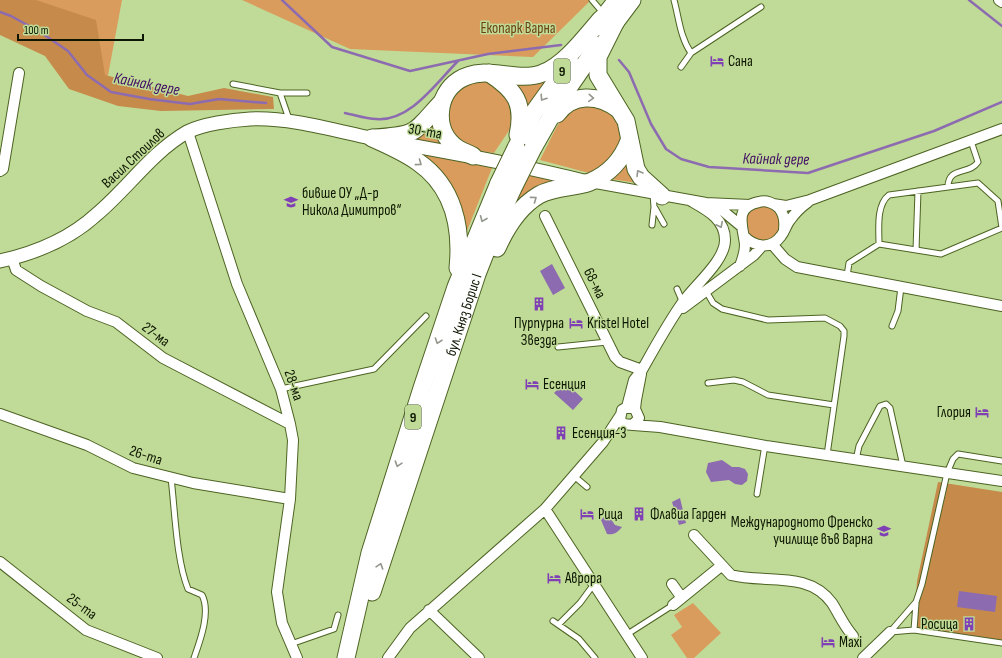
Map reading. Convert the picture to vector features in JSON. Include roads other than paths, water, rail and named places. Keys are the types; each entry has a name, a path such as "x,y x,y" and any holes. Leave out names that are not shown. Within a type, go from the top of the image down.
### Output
{"highway":[{"name":"бул. Княз Борис I","path":"346,658 378,524 456,287 506,186 533,148 573,80 617,0"},
{"name":"бул. Княз Борис I","path":"358,658 369,601 379,566 411,475 477,274 497,223 516,148 534,112 551,87 608,18 632,0"},
{"path":"372,138 395,137 414,132 442,102 449,90 460,79 474,74 489,72 531,76 547,71 562,61 608,18"},
{"path":"608,18 597,69 601,81 626,121 636,169 656,199"},
{"path":"489,72 507,86 517,100 520,112 520,124 516,148"},
{"path":"533,148 562,108 572,101 594,98 607,102 619,111"},
{"path":"442,102 440,116 445,133 456,147 473,156"},
{"path":"372,138 418,162 434,176 445,193 454,211 460,238 456,287"},
{"path":"411,475 501,239 521,210 540,195 562,187 589,182 616,165 622,158 629,141"}],"street":[{"path":"0,171 2,168 20,73"},
{"name":"Васил Стоилов","path":"6,260 47,246 73,233 98,214 159,152 188,132 227,121 251,119 290,122 372,138"},
{"path":"589,182 656,199 691,200 706,203 750,205 762,201 786,206 810,200 1002,129"},
{"name":"28-ма","path":"188,132 237,284 281,389 290,424 293,440 290,499 277,592 282,623 290,645 297,658"},
{"name":"30-та","path":"372,138 473,156 589,182"},
{"path":"603,442 619,430 631,426 638,421 634,410 634,380 642,370 673,319 719,259 723,250 725,239 722,227 715,216 691,200"},
{"path":"744,236 754,245 762,246 772,244 782,235 784,229 795,214 810,200"},
{"path":"706,203 723,211 740,225"},
{"path":"773,204 783,214 784,229"},
{"path":"740,266 745,252 744,236 740,225 742,214 750,205"},
{"name":"68-ма","path":"545,216 615,357 620,362 642,370"},
{"path":"772,244 785,259 797,267 1002,306"},
{"path":"683,305 706,291 740,266 754,255 762,246"},
{"name":"27-ма","path":"6,260 16,270 41,286 88,311 116,322 163,358 290,424"},
{"path":"388,658 410,628 545,509 603,442 620,416 622,410 634,410 660,427"},
{"name":"26-та","path":"0,414 87,445 133,468 193,483 290,499"},
{"path":"620,416 623,424 631,426 660,427 766,446 1002,481"},
{"path":"545,509 626,634 637,656"},
{"path":"694,536 721,566 735,576 770,578 811,585 832,603 843,625 853,636"},
{"name":"25-та","path":"0,562 86,630 157,658"},
{"path":"673,605 721,566"},
{"path":"672,584 682,598"},
{"path":"429,610 479,658"},
{"path":"863,658 890,632"}],"lane":[{"path":"592,0 608,18"},
{"path":"674,0 682,37 691,53"},
{"path":"681,67 691,53 761,7"},
{"path":"233,84 280,93 308,93"},
{"path":"280,93 290,122"},
{"path":"948,187 948,180 951,176 972,168 978,162 971,141"},
{"path":"847,276 849,263 879,244 941,254 1002,228 998,201 978,183 889,195 883,200 879,244"},
{"path":"916,250 918,191"},
{"path":"656,199 664,224"},
{"path":"652,225 656,199"},
{"path":"892,326 898,311 901,287"},
{"path":"677,289 683,305"},
{"path":"706,291 713,303 722,309 768,320 825,318 840,326 844,331 827,455"},
{"path":"281,389 374,369 426,316"},
{"path":"558,347 607,342"},
{"path":"708,383 734,380 768,395 834,405"},
{"path":"856,460 859,446 880,406 886,404 890,408 903,466"},
{"path":"757,494 766,446"},
{"path":"914,630 916,602 922,584 946,473 952,460 958,454 1002,461"},
{"path":"574,476 587,487"},
{"path":"171,478 181,565 185,583 188,588 202,595 205,600 203,632 194,658"},
{"path":"559,624 580,603 594,584"},
{"path":"890,632 916,602"},
{"path":"626,634 673,605"},
{"path":"290,645 334,628 338,615"},
{"path":"553,621 579,639 595,658"},
{"path":"890,632 914,630 1002,643"}],"waterway":[{"name":"Кайнак дере","path":"282,0 332,47 410,71 488,54 561,45"},
{"path":"969,0 1002,26"},
{"name":"Кайнак дере","path":"0,12 11,16 40,32 68,51 87,75 111,92 149,99 190,104 219,99 266,103"},
{"name":"Кайнак дере","path":"619,60 629,72 651,124 666,149 681,159 709,167 808,173 934,131 1002,102"},
{"name":"Кайнак дере","path":"345,113 364,118 376,119 388,118 400,114 411,108 422,99 458,61"}],"place":[{"name":"Сана","path":"717,61"},
{"name":"бивше ОУ „Д-р Никола Димитров“","path":"291,202"},
{"name":"Пурпурна Звезда","path":"539,304"},
{"name":"Kristel Hotel","path":"576,323"},
{"name":"Есенция","path":"532,384"},
{"name":"Глория","path":"982,412"},
{"name":"Есенция-3","path":"561,433"},
{"name":"Рица","path":"587,514"},
{"name":"Флавиа Гарден","path":"639,514"},
{"name":"Международното Френско училище във Варна","path":"884,531"},
{"name":"Аврора","path":"554,578"},
{"name":"Росица","path":"969,624"},
{"name":"Maxi","path":"828,642"}],"park label":[{"name":"Екопарк Варна","path":"518,28"}]}
